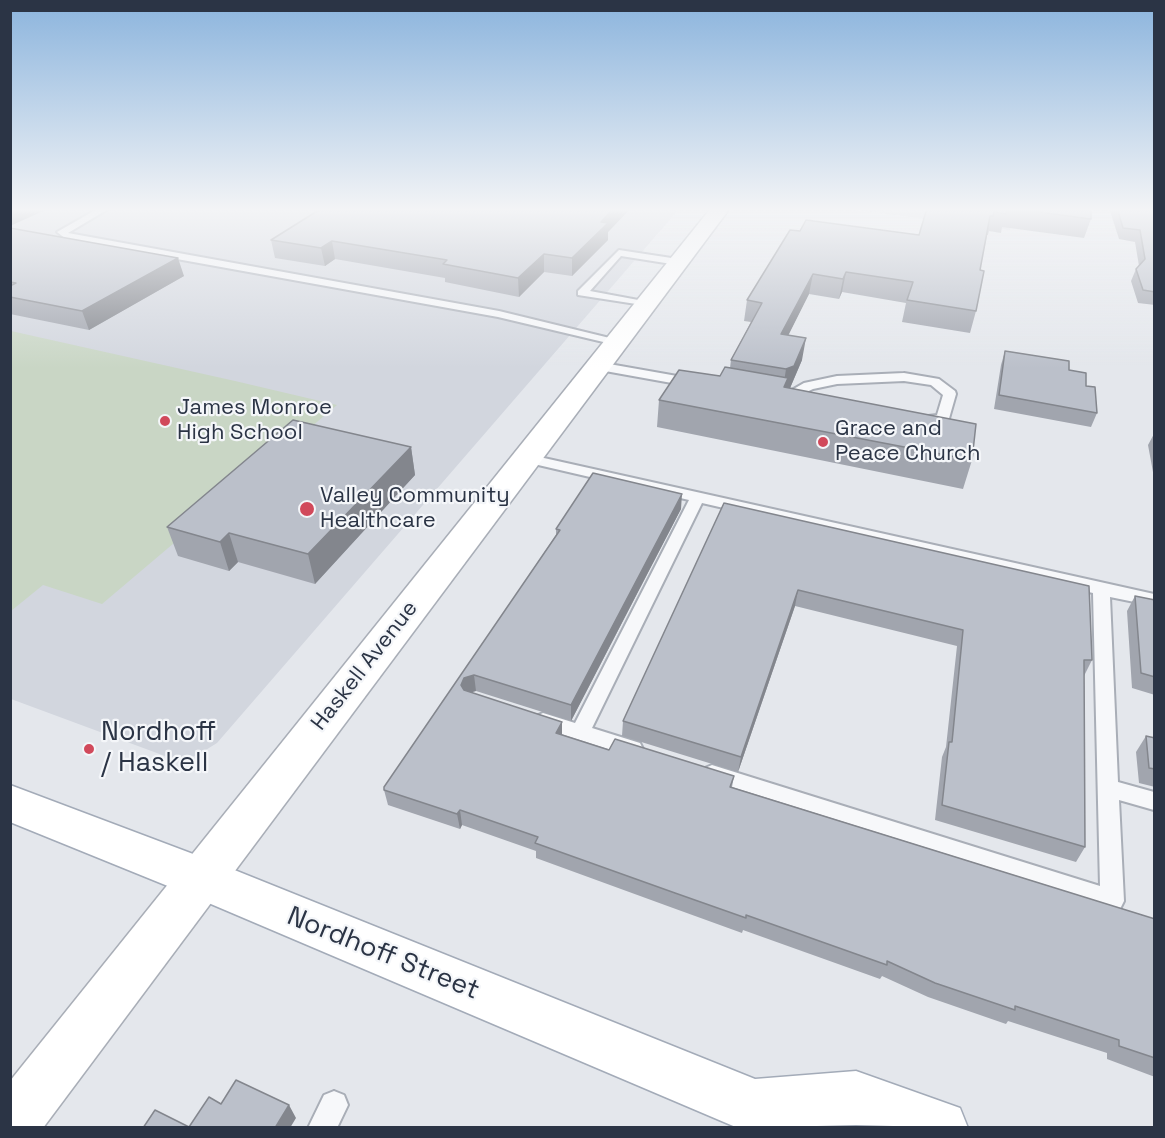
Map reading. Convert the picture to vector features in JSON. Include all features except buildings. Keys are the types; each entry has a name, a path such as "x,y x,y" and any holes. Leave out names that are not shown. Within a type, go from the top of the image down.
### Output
{"main road":[{"name":"Haskell Avenue","path":"10,1126 678,262"},
{"name":"Nordhoff Street","path":"10,803 201,878 761,1117 856,1098 940,1128"}],"lane":[{"path":"205,261 499,314 555,329 616,340"},
{"path":"612,261 582,293 645,304"},
{"path":"672,261 678,262"},
{"path":"598,366 704,384"},
{"path":"808,402 779,397 809,386 869,376 904,377 934,382 950,393 943,419 936,421 909,419"},
{"path":"526,458 1155,600"},
{"path":"580,732 698,496"},
{"path":"693,768 1112,901 1101,589"},
{"path":"528,716 648,754"},
{"path":"1108,788 1155,801"}],"shaded area":[{"name":"James Monroe High School","path":"10,261 634,261 217,743 196,756 173,759 11,699"}],"green space":[{"path":"11,331 337,405 102,604 43,585 11,611"}],"place":[{"name":"James Monroe High School","path":"165,421"},
{"name":"Grace and Peace Church","path":"823,442"},
{"name":"Valley Community Healthcare","path":"307,509"},
{"name":"Nordhoff / Haskell","path":"89,749"}]}
